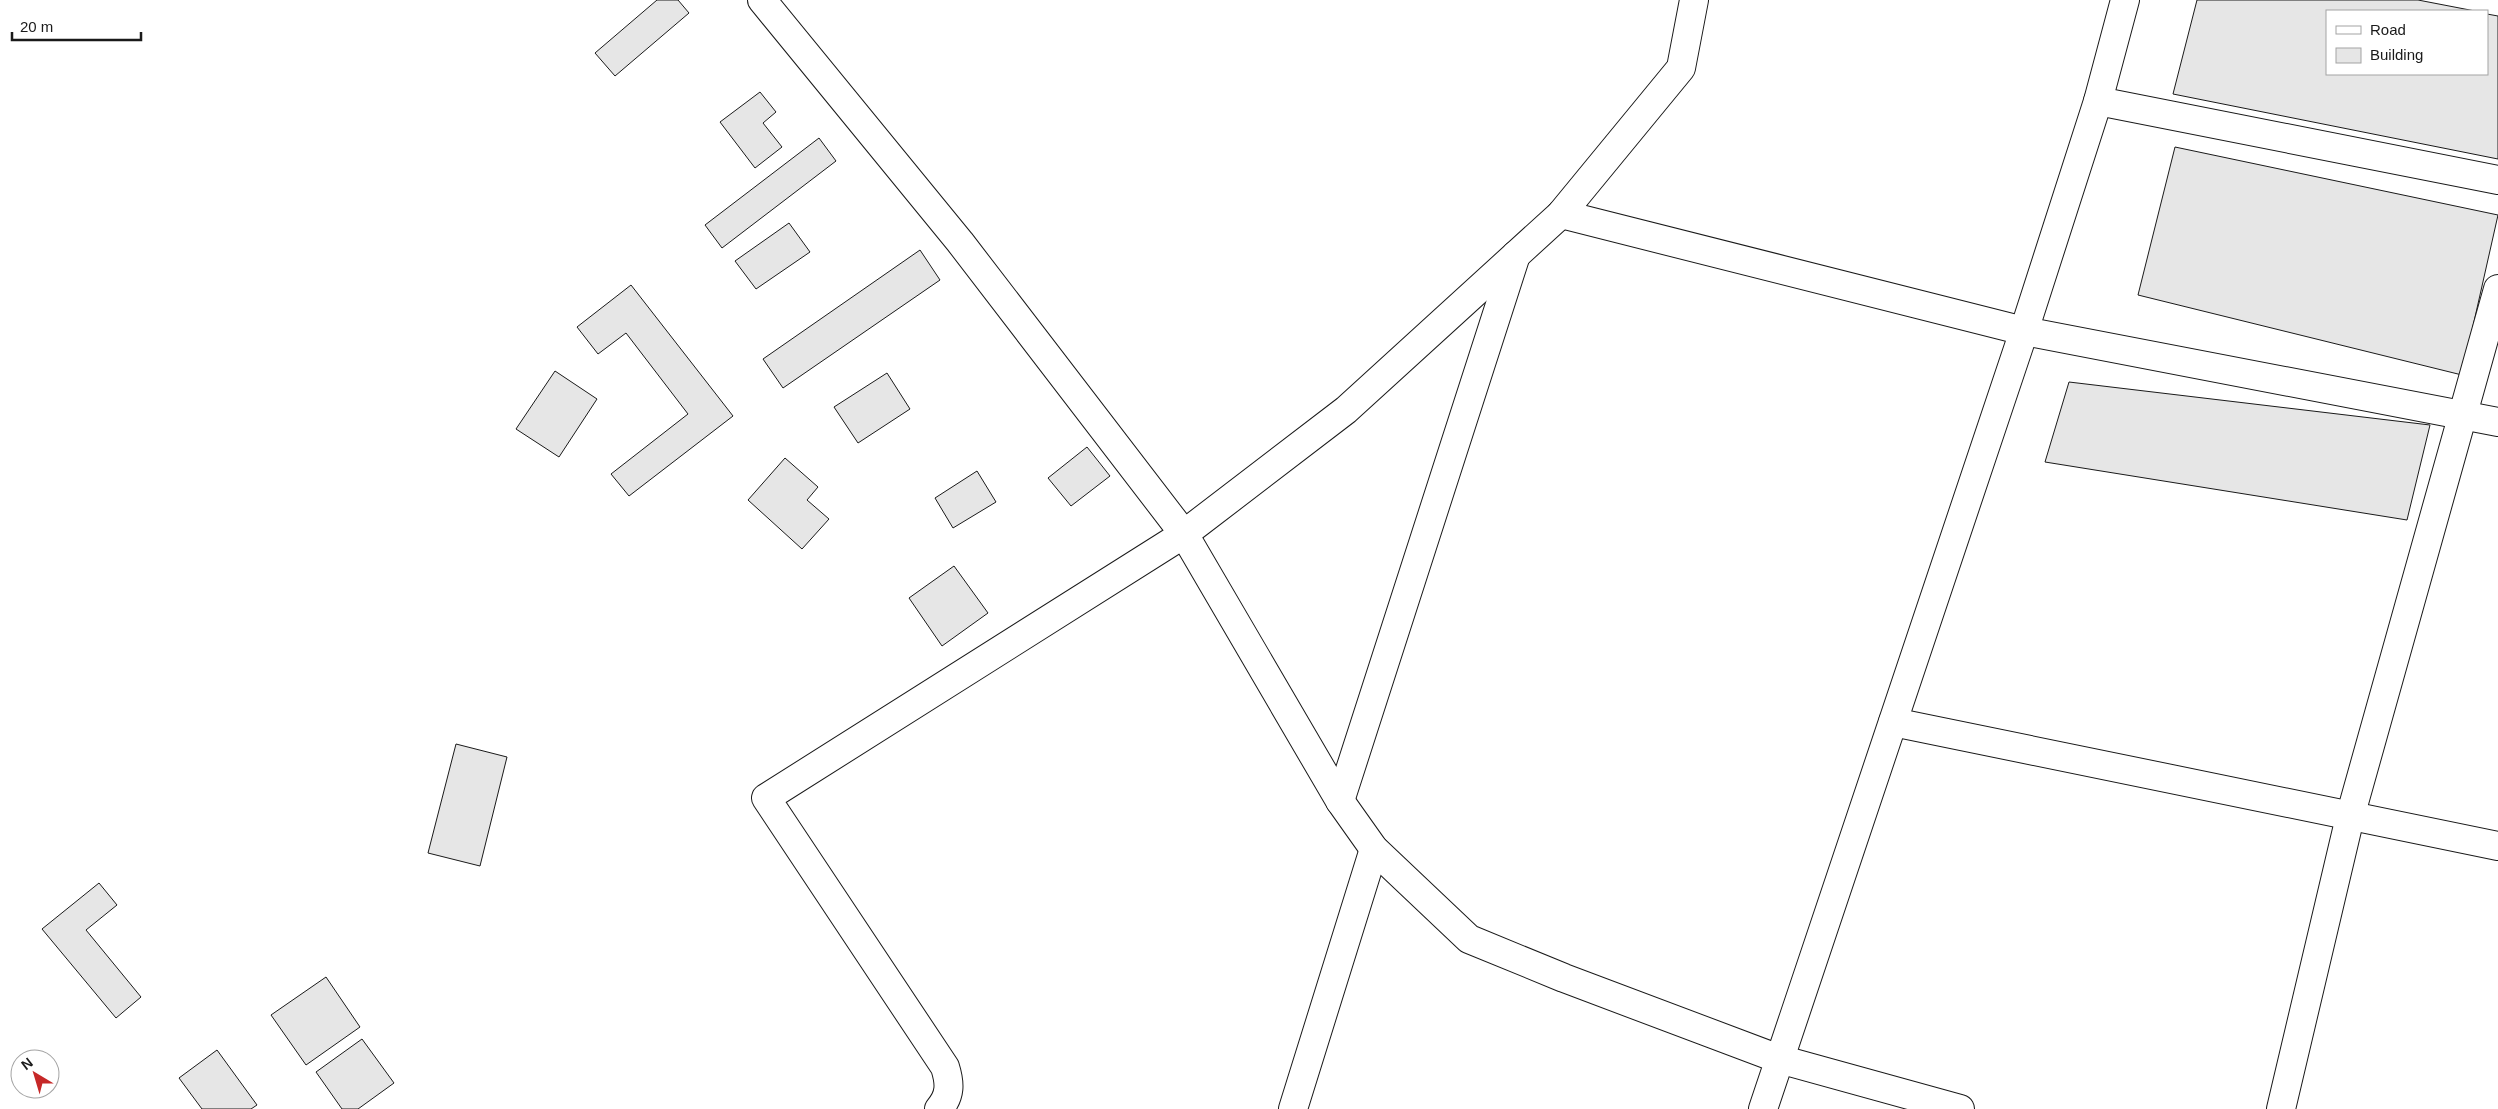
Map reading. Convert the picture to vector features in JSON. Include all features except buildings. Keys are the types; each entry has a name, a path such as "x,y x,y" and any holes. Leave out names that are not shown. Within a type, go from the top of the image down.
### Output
{"street":[{"path":"762,0 960,242 1184,534 1340,801 1374,849 1469,940 1779,1059 1960,1109"},
{"path":"939,1109 946,1102 950,1083 945,1067 766,798 1184,534 1346,410 1561,214 1681,68 1694,0"},
{"path":"1763,1109 2024,331 2098,100 2125,0"},
{"path":"2098,100 2498,180"},
{"path":"1561,214 2024,331 2498,422"},
{"path":"1340,801 1516,254"},
{"path":"2281,1109 2350,818 2498,289"},
{"path":"1894,722 2350,818 2498,846"},
{"path":"1293,1109 1374,849"}]}
